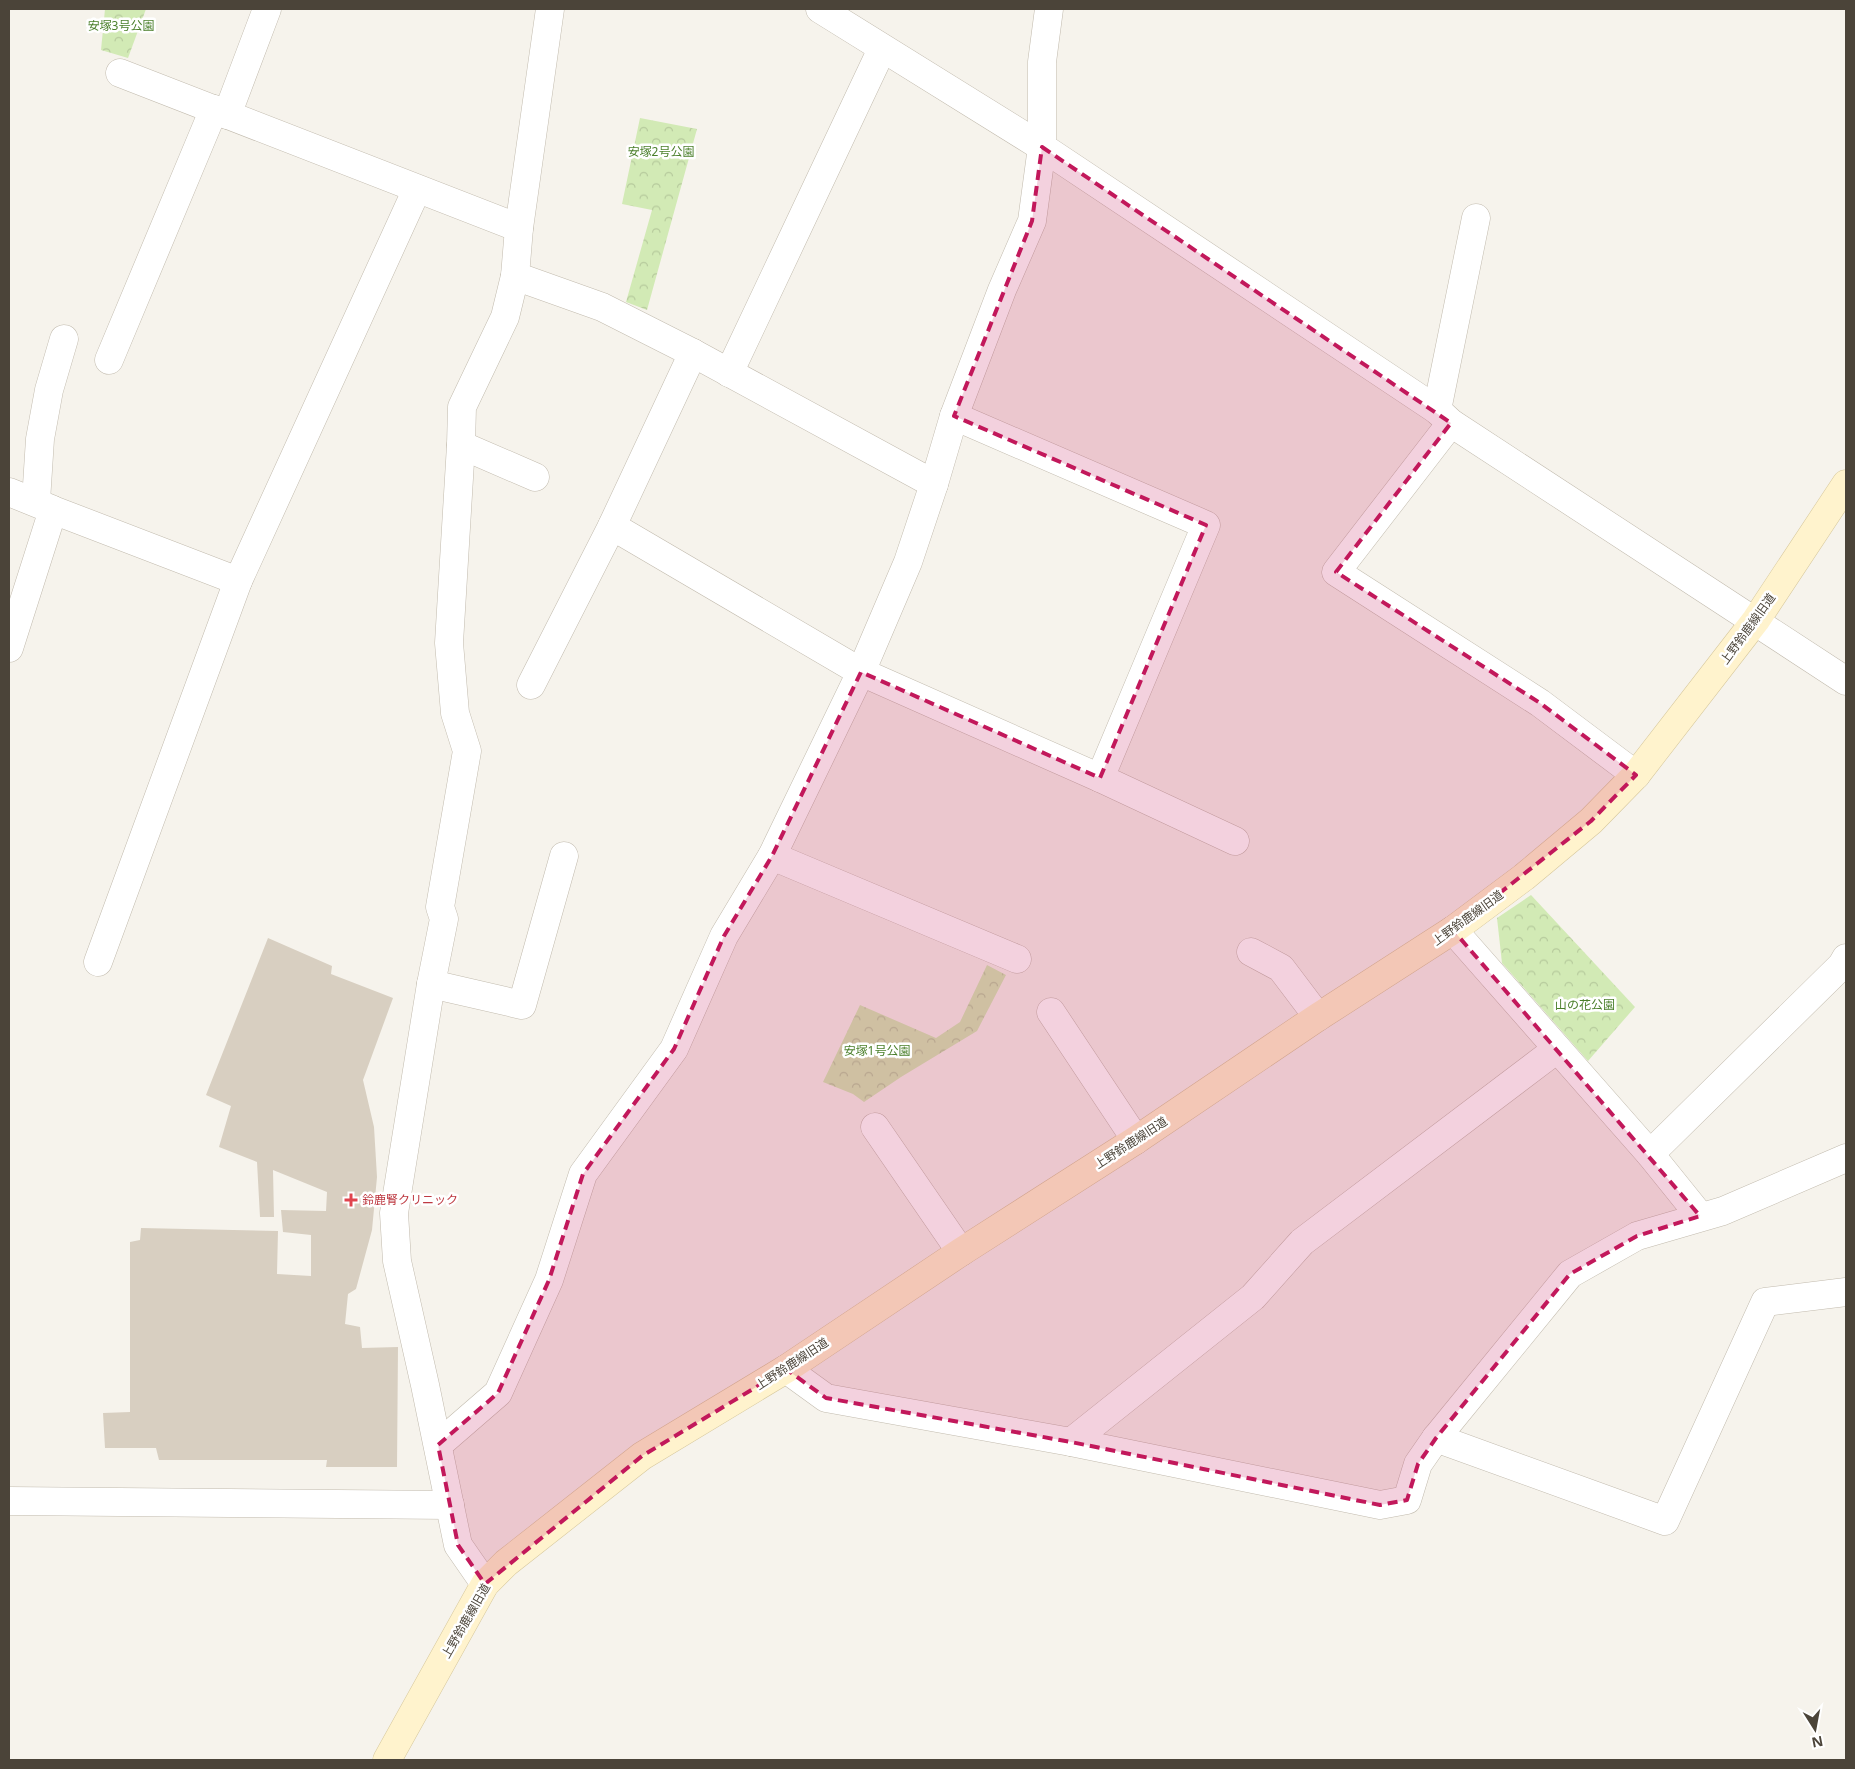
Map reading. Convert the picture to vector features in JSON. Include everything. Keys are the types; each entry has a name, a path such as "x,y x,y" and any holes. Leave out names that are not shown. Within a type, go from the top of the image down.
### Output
{"street":[{"path":"109,360 267,9"},
{"path":"486,1584 458,1545 397,1261 394,1212 431,984 444,919 440,907 467,751 455,713 449,643 462,407 505,317 515,276 519,228 550,9"},
{"path":"820,9 1042,147 1444,417 1756,620 1846,681"},
{"path":"438,1445 498,1393 549,1280 583,1174 674,1049 724,936 772,856 861,672 908,562 954,416 1002,290 1032,221 1042,147 1042,62 1049,9"},
{"path":"728,373 882,49"},
{"path":"120,73 519,228"},
{"path":"98,962 238,581 417,188"},
{"path":"1476,218 1444,417 1336,572 1540,703 1636,776"},
{"path":"515,276 602,307 693,353 934,484"},
{"path":"9,648 44,506 40,439 49,390 64,340"},
{"path":"531,685 612,526 693,353"},
{"path":"954,416 1206,525 1100,778"},
{"path":"461,445 535,477"},
{"name":"上野鈴鹿線旧道","path":"387,1760 486,1584 506,1563 642,1456 786,1369 961,1252 1136,1140 1318,1017 1453,930 1524,878 1590,822 1636,776 1756,620 1846,484"},
{"path":"9,492 238,581"},
{"path":"612,526 861,672 1100,778 1235,841"},
{"path":"431,984 522,1005 564,856"},
{"path":"772,856 1017,959"},
{"path":"1453,930 1650,1154 1700,1216"},
{"path":"1251,952 1281,968 1318,1017"},
{"path":"1650,1154 1842,965 1846,958"},
{"path":"1051,1012 1136,1140"},
{"path":"1071,1442 1253,1297 1302,1242 1557,1049"},
{"path":"875,1127 961,1252"},
{"path":"786,1369 826,1398 1071,1442 1380,1505 1407,1500 1418,1464 1436,1438 1570,1274 1637,1236 1700,1216 1723,1211 1846,1158"},
{"path":"1436,1438 1665,1521 1765,1302 1846,1292"},
{"path":"9,1501 450,1505"}],"highlighted area":[{"path":"1042,147 1451,423 1336,572 1540,703 1636,775 1591,821 1453,930 1700,1216 1637,1236 1570,1274 1436,1438 1418,1464 1407,1500 1380,1505 1071,1442 826,1398 786,1369 642,1456 485,1584 458,1545 438,1445 498,1393 549,1280 583,1174 674,1049 724,936 772,856 861,672 1100,778 1206,525 954,416 1032,221"}],"green space":[{"name":"安塚3号公園","path":"105,9 146,9 128,58 101,50"},
{"name":"安塚2号公園","path":"640,118 697,129 647,310 626,302 652,210 622,204"},
{"name":"山の花公園","path":"1531,895 1635,1007 1588,1061 1502,963 1497,918"},
{"name":"安塚1号公園","path":"987,965 1006,975 977,1031 864,1102 853,1094 823,1082 860,1005 936,1038 960,1022"}],"building":[{"name":"鈴鹿腎クリニック","path":"268,938 332,966 331,974 393,998 363,1080 374,1127 377,1177 372,1230 356,1289 348,1294 345,1324 360,1327 362,1348 398,1347 397,1467 326,1467 327,1460 159,1460 156,1448 105,1448 103,1413 130,1412 130,1242 140,1240 141,1228 278,1231 277,1274 311,1276 311,1235 283,1232 281,1210 326,1211 327,1192 273,1170 274,1217 260,1217 257,1162 219,1147 231,1106 206,1095"}],"place":[{"name":"鈴鹿腎クリニック","path":"351,1200"}]}
